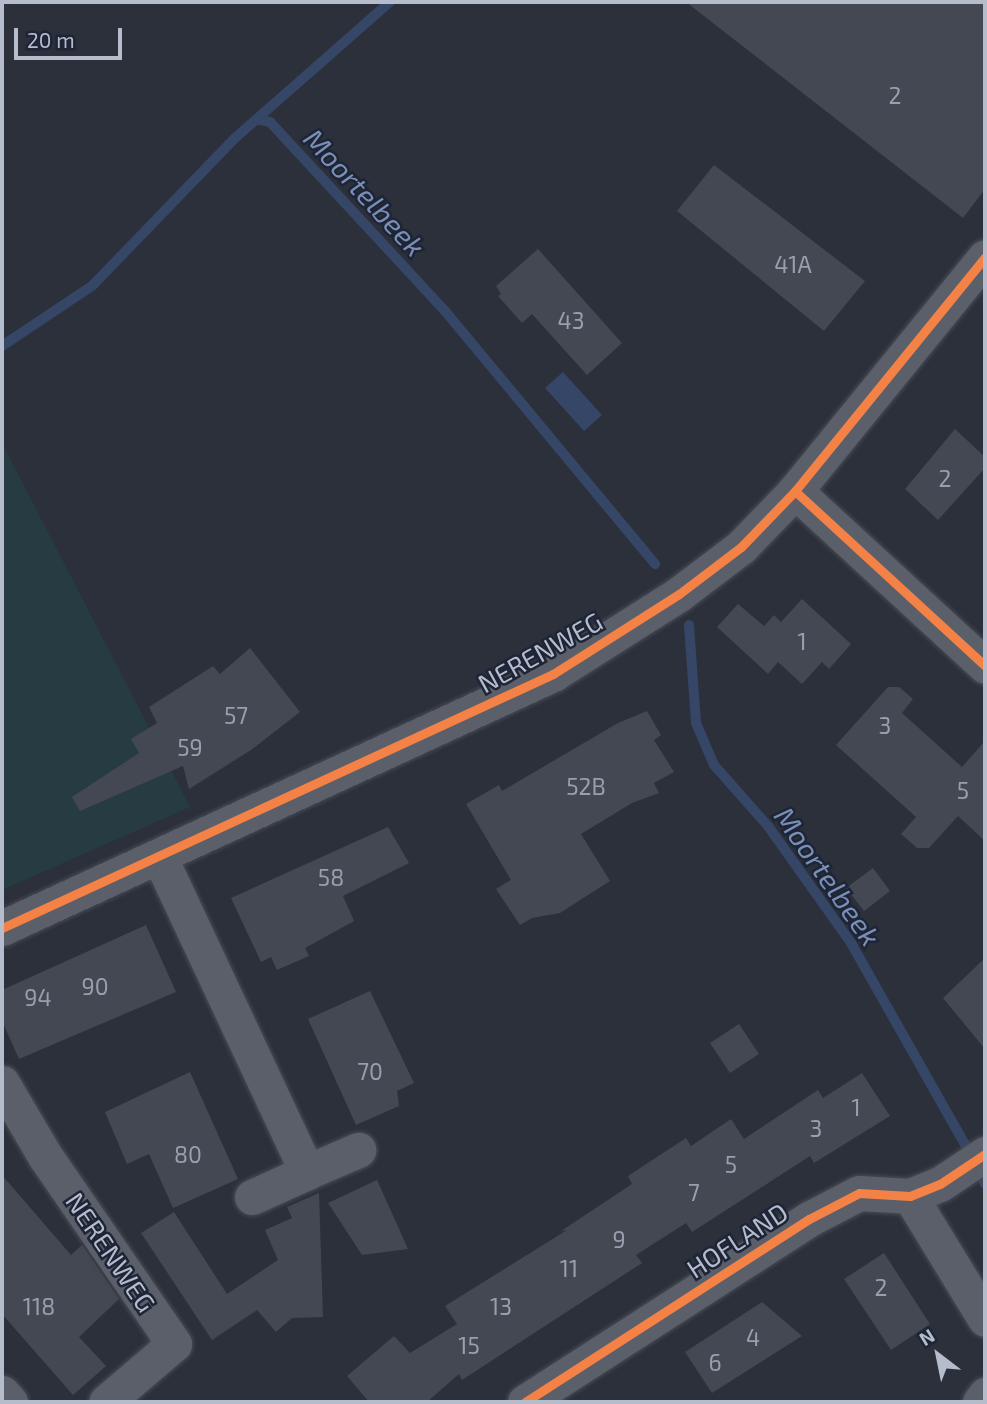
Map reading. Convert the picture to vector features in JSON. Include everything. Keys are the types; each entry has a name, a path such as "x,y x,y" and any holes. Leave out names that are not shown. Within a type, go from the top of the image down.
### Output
{"street":[{"name":"NERENWEG","path":"2,928 160,858 553,674 679,594 741,547 795,491 985,257"},
{"path":"795,491 985,666"},
{"path":"160,858 307,1172"},
{"name":"NERENWEG","path":"2,1083 45,1156 174,1344 106,1402"},
{"path":"252,1197 358,1150"},
{"name":"HOFLAND","path":"526,1402 809,1219 859,1193 910,1196 940,1184 985,1154"},
{"path":"910,1196 985,1319"},
{"path":"2,1393 10,1402"},
{"path":"980,1402 985,1395"}],"shaded area":[{"path":"2,443 190,807 2,890"}],"water":[{"path":"563,372 602,415 584,431 545,388"}],"building":[{"path":"686,2 985,2 985,189 963,218"},
{"path":"714,165 865,281 824,331 677,211"},
{"path":"538,249 622,343 587,375 532,314 522,323 498,296 501,294 496,286"},
{"path":"955,429 985,457 985,468 938,520 905,489"},
{"path":"802,599 851,644 829,669 822,662 802,684 778,662 768,674 717,627 738,604 764,626 774,615 781,622"},
{"path":"250,648 300,712 251,750 189,789 183,766 80,811 72,797 139,753 131,739 157,723 149,707 213,666 220,674"},
{"path":"888,687 899,687 913,699 902,713 962,767 985,741 985,841 958,816 929,848 917,848 901,834 916,817 836,745"},
{"path":"647,711 661,735 654,740 674,772 654,783 659,793 632,803 581,834 610,881 560,913 532,918 520,925 496,889 511,880 466,804 499,785 502,791 618,723"},
{"path":"388,827 409,863 343,896 354,921 305,948 309,956 277,970 271,957 261,962 231,898"},
{"path":"873,868 890,891 864,911 846,888"},
{"path":"146,925 176,992 19,1059 2,1021 2,990"},
{"path":"985,958 985,1049 943,998"},
{"path":"370,991 414,1083 397,1091 399,1106 356,1125 308,1019"},
{"path":"739,1024 759,1054 730,1073 710,1043"},
{"path":"190,1072 238,1179 173,1208 149,1154 127,1164 105,1112"},
{"path":"862,1073 890,1116 814,1163 810,1156 692,1232 686,1223 636,1255 642,1263 462,1380 459,1374 427,1402 369,1402 347,1376 394,1336 410,1353 457,1324 445,1306 567,1230 561,1231 632,1184 628,1176 686,1138 691,1146 731,1119 744,1139 818,1090 823,1098"},
{"path":"2,1175 71,1255 82,1245 119,1299 79,1337 106,1366 73,1395 2,1314"},
{"path":"377,1180 408,1249 362,1255 328,1203"},
{"path":"319,1193 323,1317 292,1318 276,1332 257,1310 212,1340 141,1233 174,1212 227,1294 278,1260 265,1230 292,1218 287,1207"},
{"path":"884,1253 930,1324 891,1350 844,1279"},
{"path":"762,1302 802,1336 712,1393 685,1352"}],"waterway":[{"name":"Moortelbeek","path":"2,346 93,285 235,138 390,2"},
{"name":"Moortelbeek","path":"260,120 270,122 445,311 655,564"},
{"name":"Moortelbeek","path":"689,625 696,723 714,765 768,826 851,943 966,1146"},
{"name":"Moortelbeek","path":"982,1175 985,1184"}],"cycle path":[{"path":"2,928 553,674 679,594 741,547 795,491 985,257"},
{"path":"795,491 985,666"},
{"path":"525,1402 809,1219 859,1193 910,1196 940,1184 985,1154"}]}
